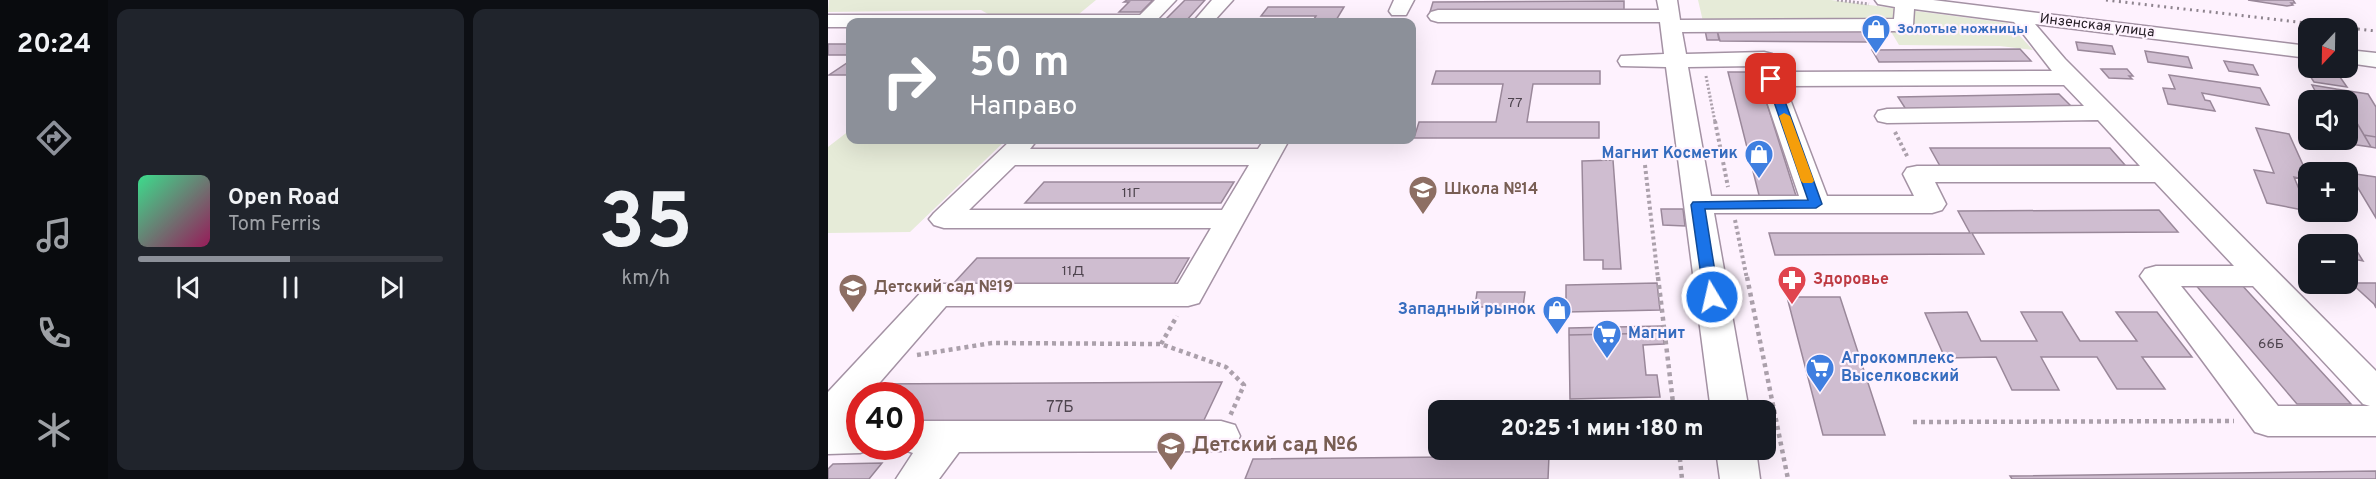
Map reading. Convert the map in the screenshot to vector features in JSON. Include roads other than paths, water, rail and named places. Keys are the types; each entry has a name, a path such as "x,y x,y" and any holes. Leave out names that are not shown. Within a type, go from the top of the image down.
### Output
{"street":[{"path":"1020,16 1041,0"},
{"path":"1148,18 1166,0"},
{"path":"1207,18 1223,0"},
{"name":"Инзенская улица","path":"1885,0 2298,51"},
{"path":"1438,16 1669,14 1903,26 1905,3"},
{"path":"1669,14 1689,60 1697,205 1728,400"},
{"path":"2021,16 2027,28 2070,78 2376,394"},
{"path":"828,21 846,21"},
{"path":"2358,58 2376,60"},
{"path":"1629,61 1764,59 1816,204"},
{"path":"1771,79 2070,78"},
{"path":"1887,116 2103,113"},
{"path":"828,417 937,295 1188,295 1231,219 1271,148 1016,148 944,219 1231,219"},
{"path":"1697,205 1932,204 1917,174 2162,174"},
{"path":"2260,276 2156,276 2268,421 2376,421"},
{"path":"916,479 929,437 1221,436"},
{"path":"828,438 846,437"},
{"path":"1737,460 1740,479"}],"railway":[{"path":"2106,0 2376,31"}],"place":[{"name":"Золотые ножницы","path":"1876,54"},
{"name":"Магнит Косметик","path":"1759,180"},
{"name":"Школа №14","path":"1423,216"},
{"name":"Здоровье","path":"1792,306"},
{"name":"Детский сад №19","path":"853,314"},
{"name":"Западный рынок","path":"1557,336"},
{"name":"Магнит","path":"1607,360"},
{"name":"Агрокомплекс Выселковский","path":"1820,394"},
{"name":"Детский сад №6","path":"1171,472"}]}
